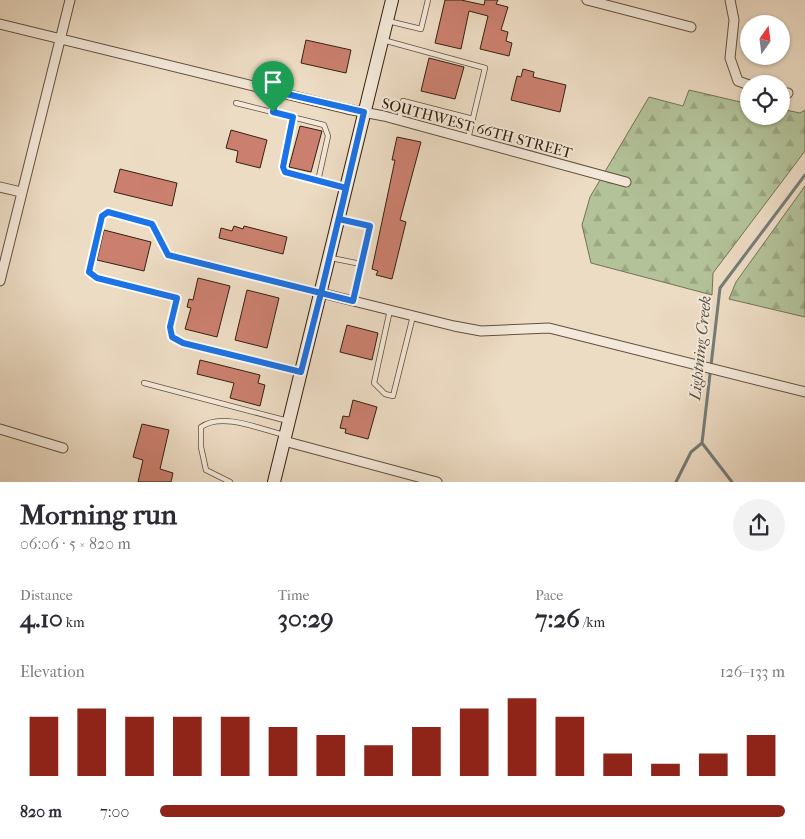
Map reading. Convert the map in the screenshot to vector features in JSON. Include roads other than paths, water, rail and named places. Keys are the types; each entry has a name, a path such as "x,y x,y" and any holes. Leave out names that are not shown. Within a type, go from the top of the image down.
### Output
{"main road":[{"path":"274,482 392,0"}],"street":[{"path":"0,281 70,0"},
{"path":"587,0 691,27"},
{"path":"730,0 734,20 730,58 738,81 740,82"},
{"name":"SOUTHWEST 66TH STREET","path":"0,24 399,120 626,182"},
{"path":"0,188 21,192"},
{"path":"321,293 480,331 549,328 805,392"},
{"path":"0,429 62,448"},
{"path":"285,438 436,482"}],"lane":[{"path":"387,20 421,29 428,0"},
{"path":"382,40 485,68 468,139"},
{"path":"273,112 278,92"},
{"path":"399,120 404,101 473,119"},
{"path":"236,103 293,117 327,128 328,136 318,181"},
{"path":"293,117 283,167 285,172 346,188"},
{"path":"301,372 183,343 172,337 170,332 177,298 92,276 89,272 102,216 108,212 152,224 168,255 321,293"},
{"path":"339,219 370,226 353,301"},
{"path":"329,258 362,264"},
{"path":"390,310 374,383 385,394 393,396 413,316"},
{"path":"144,383 289,421"},
{"path":"230,482 206,470 200,447 201,427 210,421 227,421 285,438"}],"waterway":[{"name":"Lightning Creek","path":"732,482 702,443 720,288 805,175"},
{"path":"676,482 691,452 702,443"}]}
